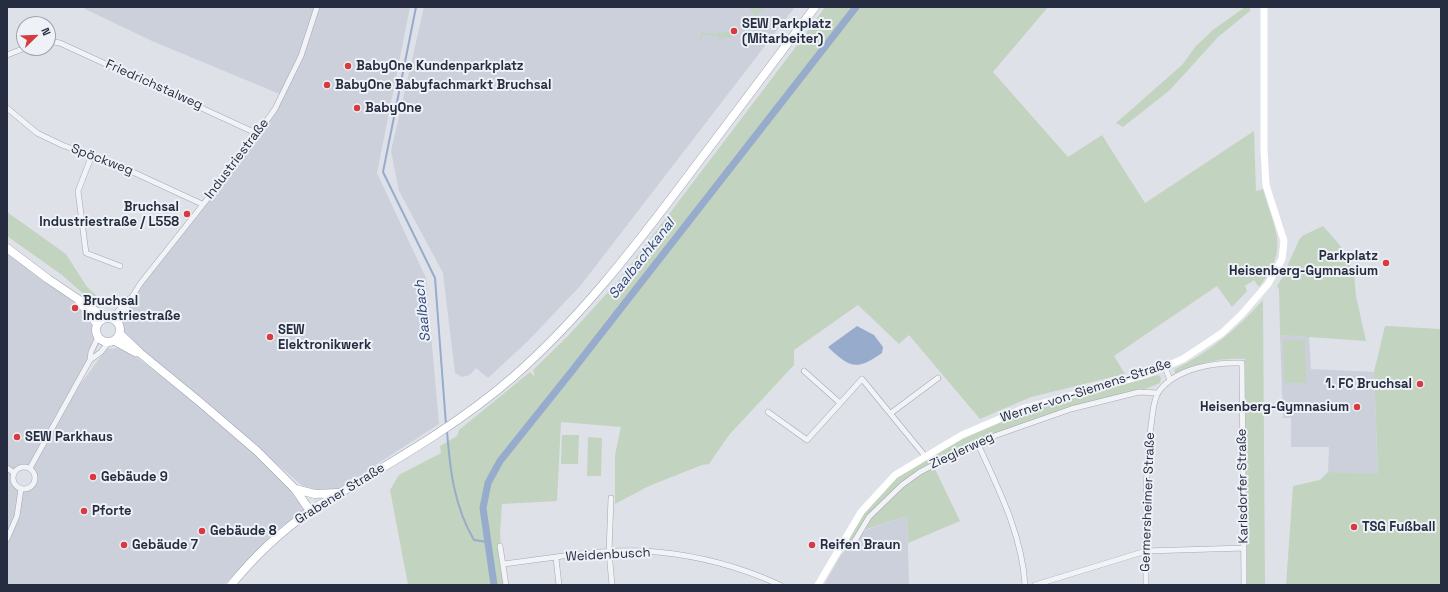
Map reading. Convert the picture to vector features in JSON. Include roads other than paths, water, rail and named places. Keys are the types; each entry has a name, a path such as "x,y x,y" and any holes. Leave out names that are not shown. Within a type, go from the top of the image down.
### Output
{"main road":[{"name":"Grabener Straße","path":"231,585 261,552 310,511 453,423 512,378 567,326 593,298 623,261 815,7"},
{"name":"Werner-von-Siemens-Straße","path":"818,585 861,512 886,483 925,456 962,435 1025,408 1126,381 1165,367 1194,353 1222,333 1260,294 1282,259 1284,241 1266,185 1264,150 1264,7"},
{"path":"7,248 78,300 89,305 119,324 120,334 140,354 228,426 295,489 310,511"},
{"path":"78,300 97,324 96,329 98,337 104,342 111,342 140,354"},
{"path":"97,324 109,318"},
{"path":"111,342 120,334"},
{"path":"295,489 315,494 339,493"}],"street":[{"name":"Industriestraße","path":"119,324 132,297 166,250 258,134 275,108 294,73 311,29 317,7"},
{"name":"Friedrichstalweg","path":"56,42 258,134"},
{"name":"Spöckweg","path":"7,108 37,132 62,145 124,168 202,204"},
{"path":"92,155 78,192 86,253 120,266"},
{"name":"Industriestraße","path":"109,318 132,297"},
{"path":"30,468 90,360 91,352 98,337"},
{"path":"90,360 111,342"},
{"name":"Karlsdorfer Straße","path":"1170,380 1205,365 1220,362 1242,363 1244,585"},
{"path":"1158,393 1170,380 1165,367"},
{"path":"804,370 840,403"},
{"path":"891,413 938,378"},
{"path":"768,412 807,440 862,379 925,456"},
{"name":"Zieglerweg","path":"842,543 849,545 854,542 869,517 902,485 920,472 977,442 1071,409 1139,392 1158,393"},
{"name":"Germersheimer Straße","path":"1146,585 1148,445 1158,393"},
{"path":"977,442 1019,543 1024,561 1025,585"},
{"path":"21,466 30,468 35,475 34,483 27,489 21,489 13,482 13,472 21,466"},
{"path":"7,468 13,472"},
{"path":"7,539 17,516 21,489"},
{"path":"611,498 609,552 612,585"},
{"path":"500,546 506,585"},
{"path":"1035,585 1146,551 1244,548"},
{"name":"Weidenbusch","path":"503,564 609,552 656,552 705,559 751,572 780,585"},
{"path":"556,558 559,585"}],"water":[{"path":"857,326 874,335 883,347 882,353 873,359 866,363 854,365 842,359 828,347"}],"waterway":[{"name":"Saalbach","path":"416,7 383,172 435,278 446,425"},
{"name":"Saalbachkanal","path":"494,585 483,508 488,483 500,461 856,7"},
{"name":"Saalbach","path":"447,431 457,501 467,527 474,540 487,542"}],"place":[{"name":"SEW Parkplatz (Mitarbeiter)","path":"734,31"},
{"name":"BabyOne Kundenparkplatz","path":"348,66"},
{"name":"BabyOne Babyfachmarkt Bruchsal","path":"327,85"},
{"name":"BabyOne","path":"357,108"},
{"name":"Bruchsal Industriestraße / L558","path":"187,214"},
{"name":"Parkplatz Heisenberg-Gymnasium","path":"1386,263"},
{"name":"Bruchsal Industriestraße","path":"75,308"},
{"name":"SEW Elektronikwerk","path":"270,337"},
{"name":"1. FC Bruchsal","path":"1420,384"},
{"name":"Heisenberg-Gymnasium","path":"1357,407"},
{"name":"SEW Parkhaus","path":"17,437"},
{"name":"Gebäude 9","path":"93,477"},
{"name":"Pforte","path":"84,511"},
{"name":"TSG Fußball","path":"1354,527"},
{"name":"Gebäude 8","path":"202,531"},
{"name":"Gebäude 7","path":"124,545"},
{"name":"Reifen Braun","path":"812,545"}]}
